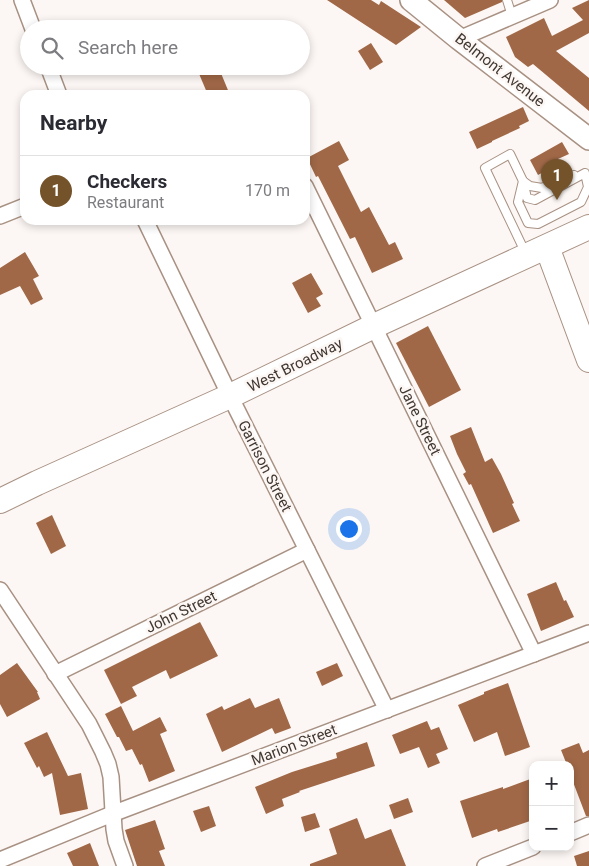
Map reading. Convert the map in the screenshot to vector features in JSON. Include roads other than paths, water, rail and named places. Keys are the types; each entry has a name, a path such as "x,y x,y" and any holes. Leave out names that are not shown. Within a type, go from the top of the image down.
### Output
{"main road":[{"name":"Belmont Avenue","path":"411,0 589,139"},
{"name":"West Broadway","path":"0,502 37,483 230,396 374,326 589,227"},
{"path":"537,252 589,360"}],"street":[{"path":"22,0 30,20"},
{"path":"459,39 550,0"},
{"path":"51,75 57,90"},
{"name":"Jane Street","path":"310,196 534,654"},
{"path":"0,216 20,208"},
{"name":"Garrison Street","path":"147,225 230,396 387,710"},
{"name":"John Street","path":"55,674 307,550"},
{"path":"0,590 89,724 103,752 111,777 112,814 116,841 125,866"},
{"name":"Marion Street","path":"0,860 112,814 589,633"},
{"path":"574,831 589,825"},
{"path":"484,866 529,849"}],"lane":[{"path":"507,0 512,16"},
{"path":"537,252 486,168 510,154 523,181 527,198 535,200 587,171"},
{"path":"523,181 518,202 528,223 538,224 581,202 588,187 587,171"},
{"path":"523,181 530,186 542,188 566,177 587,171"}],"place":[{"name":"Checkers","path":"557,200"}]}
